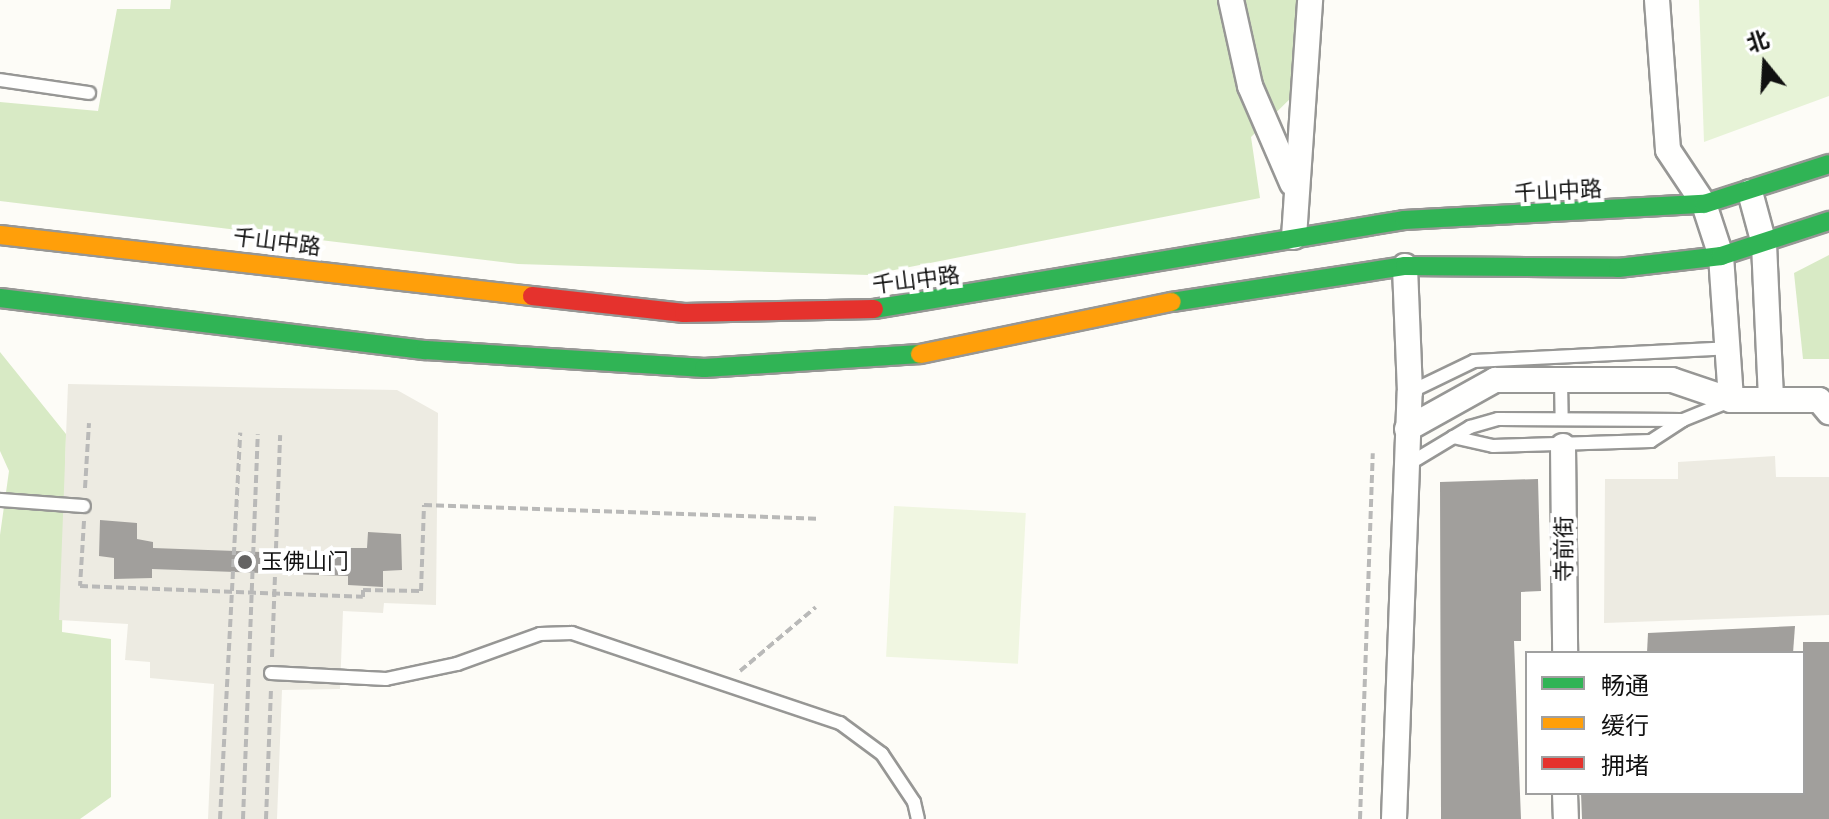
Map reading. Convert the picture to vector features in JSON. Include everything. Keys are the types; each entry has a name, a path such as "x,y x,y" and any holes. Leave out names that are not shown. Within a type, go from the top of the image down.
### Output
{"main road":[{"name":"千山中路","path":"0,235 684,313 845,313 975,297 1294,237 1404,220 1704,204 1750,192 1829,164"},
{"path":"0,298 426,350 704,368 904,357 1271,282 1405,266 1618,268 1721,256 1829,221"}],"street":[{"path":"1231,0 1250,86 1295,189"},
{"path":"1294,237 1310,0"},
{"path":"1657,0 1668,150 1704,204 1721,256 1731,400"},
{"path":"1750,192 1764,244 1771,400"},
{"path":"1394,819 1404,466 1410,392 1405,266"},
{"path":"1407,429 1495,380 1672,380 1731,400 1819,400 1829,412"},
{"name":"寺前街","path":"1563,446 1565,651"},
{"path":"1565,795 1566,819"}],"lane":[{"path":"0,80 89,93"},
{"path":"1410,392 1474,361 1728,348"},
{"path":"1561,380 1562,419"},
{"path":"1453,437 1493,446 1651,441 1683,420 1731,400"},
{"path":"1404,466 1453,437 1498,419 1683,420"},
{"path":"0,500 84,506"},
{"path":"271,673 386,679 457,664 540,634 572,633 840,723 882,754 914,802 918,819"}],"path":[{"path":"89,423 80,586 274,596 421,591 424,505 817,519"},
{"path":"220,819 240,433"},
{"path":"243,819 258,434"},
{"path":"266,819 280,435"},
{"path":"1360,819 1373,453"},
{"path":"726,683 816,607"}],"green space":[{"path":"171,0 1304,0 1299,90 1251,137 1260,198 869,275 518,264 0,201 0,102 98,111 117,9 170,9"},
{"path":"1699,0 1829,0 1829,96 1704,142"},
{"path":"1829,255 1829,359 1803,359 1794,273"},
{"path":"0,352 66,434 62,632 111,639 111,797 80,819 0,819 0,535 9,471 0,451"},
{"path":"894,506 1026,513 1018,664 886,657"}],"shaded area":[{"path":"68,384 397,390 438,413 436,605 384,603 383,613 343,611 340,689 282,690 277,819 208,819 214,684 150,678 150,662 125,660 128,624 59,620"},
{"path":"1775,456 1776,477 1829,477 1829,615 1604,623 1605,479 1678,479 1678,462"}],"building":[{"path":"1538,479 1541,591 1521,592 1521,641 1514,641 1521,819 1441,819 1440,482"},
{"path":"100,520 137,523 137,539 153,542 153,548 348,555 348,548 367,548 368,532 401,534 402,570 383,571 383,587 348,585 348,576 152,569 152,578 114,579 114,558 99,556"},
{"path":"1795,626 1793,651 1647,651 1648,633"},
{"path":"1803,642 1829,642 1829,819 1582,819 1581,795 1805,795"}],"traffic: fast":[{"path":"874,309 1404,220 1704,204 1829,164"},
{"path":"1172,302 1405,266 1618,268 1721,256 1829,221"},
{"path":"0,298 426,350 704,368 920,354"}],"traffic: slow":[{"path":"0,235 532,296"},
{"path":"920,354 1172,302"}],"traffic: jam":[{"path":"532,296 684,313 874,309"}],"place":[{"name":"玉佛山门","path":"245,562"}]}
